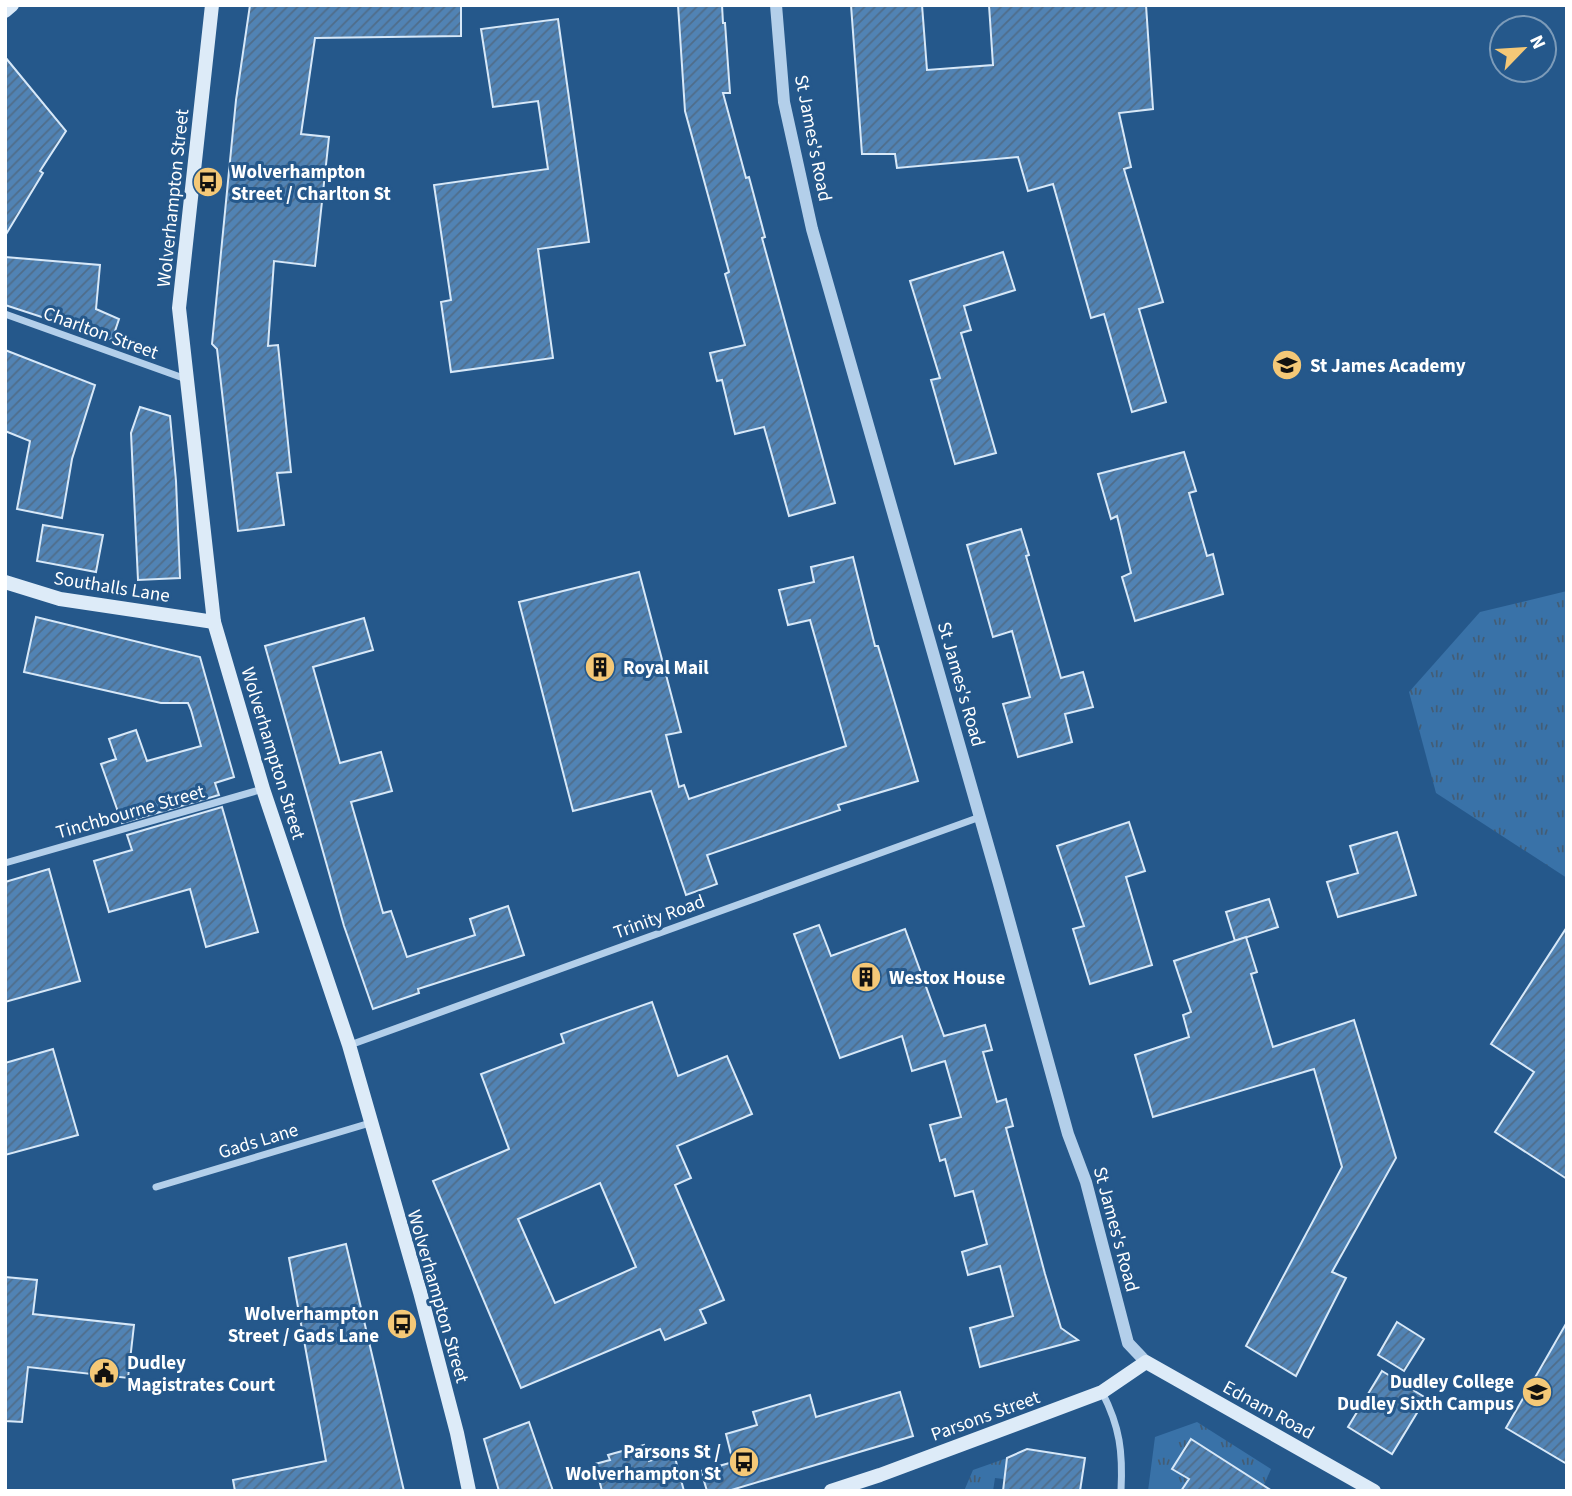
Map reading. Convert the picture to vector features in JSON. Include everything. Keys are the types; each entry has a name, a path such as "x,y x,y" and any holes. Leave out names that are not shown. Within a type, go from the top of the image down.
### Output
{"main road":[{"path":"5,11 12,5"},
{"name":"Wolverhampton Street","path":"212,5 179,308 214,622 263,789 349,1045 420,1292 470,1491"},
{"name":"Southalls Lane","path":"5,582 60,599 214,622"},
{"name":"Parsons Street","path":"831,1491 871,1479 1102,1392 1146,1362"},
{"name":"Ednam Road","path":"1146,1362 1374,1491"}],"street":[{"name":"St James's Road","path":"776,5 784,102 812,229 1068,1134 1086,1182 1128,1343 1146,1362"},
{"name":"Charlton Street","path":"5,314 186,379"},
{"name":"Tinchbourne Street","path":"5,863 263,789"},
{"name":"Trinity Road","path":"349,1045 980,817"},
{"name":"Gads Lane","path":"156,1187 370,1123"},
{"path":"1102,1392 1120,1437 1123,1460 1122,1491"}],"green space":[{"path":"1567,591 1567,878 1436,793 1409,692 1480,612"},
{"path":"1197,1422 1271,1469 1264,1485 1191,1439 1172,1469 1189,1479 1181,1491 1148,1491 1155,1437"},
{"path":"1007,1458 1004,1479 995,1478 993,1491 964,1491 973,1470"}],"building":[{"path":"250,5 461,5 461,36 315,38 301,134 329,137 315,266 274,261 268,346 278,345 291,472 277,473 284,525 238,531 217,349 212,344 236,100"},
{"path":"678,5 722,5 730,93 723,93 746,178 749,177 765,237 762,238 835,503 789,516 764,427 735,434 722,380 717,381 710,353 745,345 725,274 729,272 685,111"},
{"path":"851,5 922,5 927,70 993,65 989,5 1146,5 1153,109 1119,113 1131,167 1124,169 1163,302 1139,309 1166,402 1132,412 1104,314 1091,318 1053,184 1028,191 1018,157 897,168 895,154 862,154"},
{"path":"558,19 589,242 538,249 553,358 451,372 441,302 451,300 434,185 548,169 538,101 493,107 481,29"},
{"path":"5,57 66,131 40,171 43,173 5,236"},
{"path":"1003,252 1015,290 964,306 971,330 961,333 996,453 955,464 931,380 940,378 910,281"},
{"path":"5,257 100,265 96,309 119,319 112,340 5,305"},
{"path":"5,350 95,385 72,459 62,518 17,509 30,441 5,431"},
{"path":"140,407 170,416 180,578 138,580 131,433"},
{"path":"1184,452 1196,491 1189,493 1207,556 1213,554 1223,594 1135,621 1122,577 1131,573 1117,516 1111,519 1098,474"},
{"path":"43,525 103,535 96,572 37,561"},
{"path":"1021,529 1029,555 1026,556 1061,678 1083,672 1093,707 1065,714 1072,742 1018,757 1003,704 1030,697 1012,631 993,637 967,545"},
{"path":"853,557 875,646 878,646 918,781 838,805 840,810 707,855 717,884 686,895 651,791 573,811 519,602 639,572 681,732 666,735 679,787 684,785 689,799 846,746 810,620 788,625 779,590 814,582 811,567"},
{"path":"36,617 200,657 234,777 215,783 219,795 122,823 101,764 116,759 109,739 136,730 147,761 201,746 191,710 188,703 161,703 24,672"},
{"path":"364,618 373,650 313,667 340,763 381,752 392,791 351,802 383,913 391,911 407,957 475,935 470,919 508,906 524,955 418,989 419,993 373,1009 344,926 265,646"},
{"path":"222,807 258,932 206,947 190,889 109,912 94,861 132,850 127,835"},
{"path":"1129,822 1145,871 1126,877 1152,965 1090,984 1073,929 1084,926 1057,846"},
{"path":"1397,832 1416,895 1338,917 1327,882 1358,873 1350,846"},
{"path":"49,869 80,981 5,1002 5,882"},
{"path":"1269,899 1278,927 1235,941 1226,912"},
{"path":"819,925 831,956 905,929 944,1036 985,1025 992,1050 983,1052 997,1102 1006,1099 1013,1126 1006,1128 1045,1274 1061,1328 1078,1340 980,1367 970,1328 1013,1316 1000,1266 968,1275 962,1252 987,1244 973,1191 955,1196 945,1159 940,1161 930,1125 961,1117 945,1061 912,1071 902,1036 840,1058 794,934"},
{"path":"1567,927 1567,1179 1495,1132 1534,1072 1491,1044"},
{"path":"1246,937 1257,972 1251,974 1273,1047 1354,1020 1396,1158 1332,1272 1346,1278 1296,1376 1246,1346 1342,1167 1314,1069 1153,1117 1135,1055 1189,1037 1183,1015 1191,1012 1174,961"},
{"path":"652,1002 678,1076 727,1056 752,1114 677,1146 691,1178 675,1185 724,1300 700,1310 706,1323 665,1340 660,1329 521,1388 433,1181 509,1149 481,1074 564,1043 561,1034","holes":["600,1183 636,1267 555,1303 518,1219"]},
{"path":"53,1049 78,1135 5,1155 5,1063"},
{"path":"346,1244 404,1491 235,1491 233,1480 326,1461 289,1258"},
{"name":"Dudley Magistrates Court","path":"5,1277 37,1280 33,1314 134,1325 128,1378 28,1367 22,1422 5,1421"},
{"path":"1397,1322 1424,1339 1404,1371 1378,1355"},
{"path":"1567,1322 1567,1464 1506,1428"},
{"path":"1382,1371 1426,1398 1392,1454 1348,1427"},
{"path":"900,1392 913,1436 728,1491 707,1491 701,1471 733,1462 726,1434 757,1425 753,1412 810,1395 816,1417"},
{"path":"529,1422 553,1491 499,1491 484,1439"},
{"path":"1191,1439 1272,1491 1181,1491 1189,1479 1172,1469"},
{"path":"644,1445 649,1461 674,1454 684,1491 602,1491 595,1464 610,1460 608,1455"},
{"path":"1027,1449 1085,1458 1080,1491 1003,1491 1007,1458"}],"place":[{"name":"Wolverhampton Street / Charlton St","path":"208,182"},
{"name":"St James Academy","path":"1287,365"},
{"name":"Royal Mail","path":"600,667"},
{"name":"Westox House","path":"866,977"},
{"name":"Wolverhampton Street / Gads Lane","path":"402,1324"},
{"name":"Dudley Magistrates Court","path":"104,1373"},
{"name":"Dudley College Dudley Sixth Campus","path":"1537,1392"},
{"name":"Parsons St / Wolverhampton St","path":"744,1462"}]}
